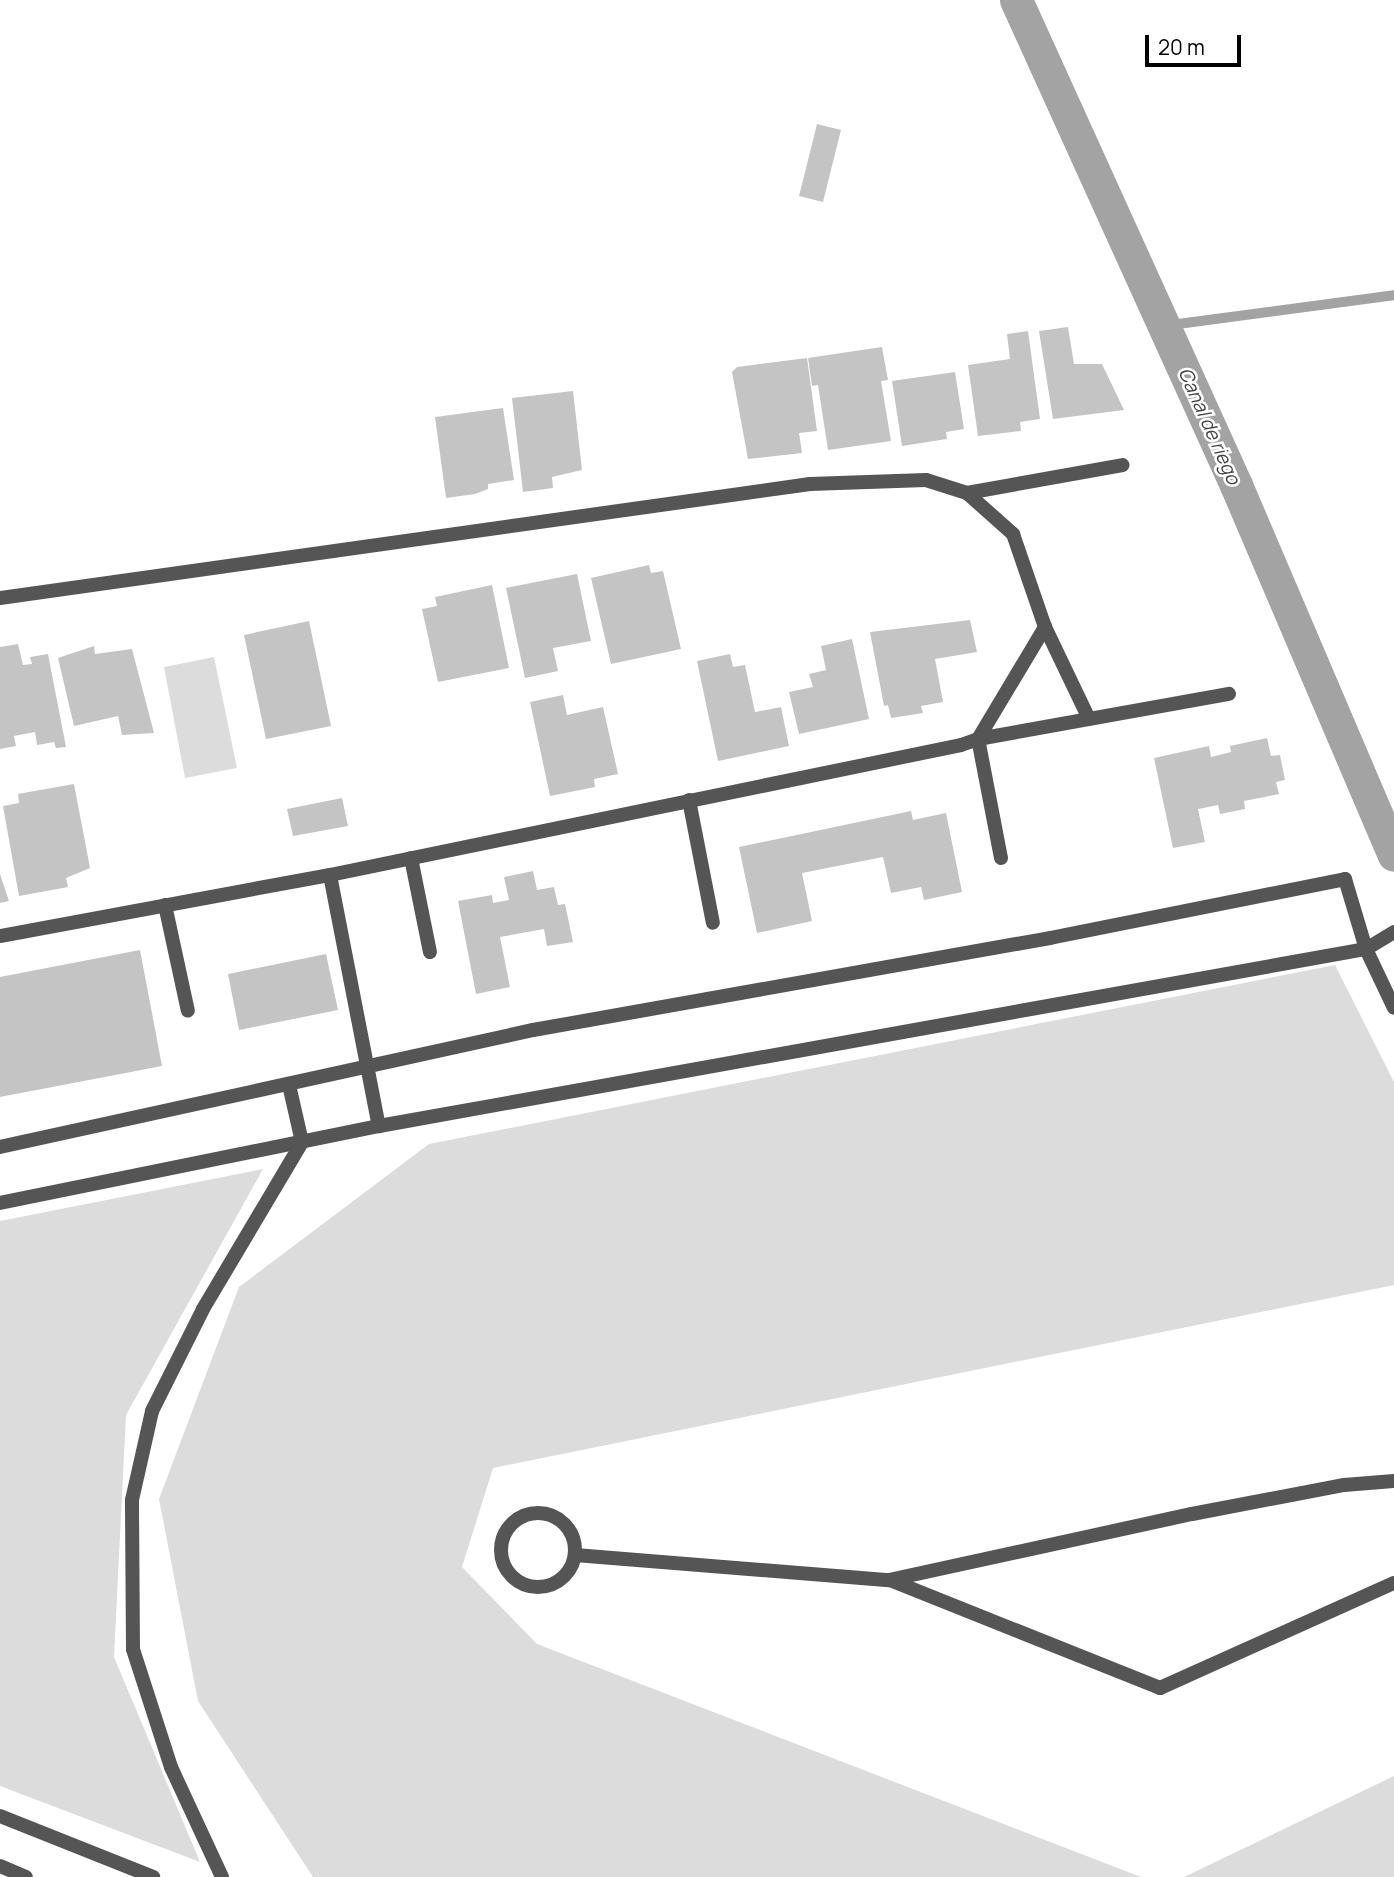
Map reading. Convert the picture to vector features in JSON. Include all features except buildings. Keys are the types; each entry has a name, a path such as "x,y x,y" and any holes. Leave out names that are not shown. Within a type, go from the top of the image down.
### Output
{"street":[{"path":"967,493 1122,465"},
{"path":"0,598 810,484 926,480 967,493 1013,534 1045,627 1089,719"},
{"path":"1001,859 978,739 1045,627"},
{"path":"0,936 330,875 978,739 1229,694"},
{"path":"689,800 713,923"},
{"path":"411,858 430,952"},
{"path":"330,875 379,1126"},
{"path":"0,1147 533,1030 1050,938 1345,879 1366,949 1394,1008"},
{"path":"165,905 188,1011"},
{"path":"0,1203 379,1126 1366,949 1394,932"},
{"path":"222,1877 172,1767 133,1649 132,1500 152,1411 203,1309 302,1142 289,1085"},
{"path":"575,1555 889,1580 1192,1514 1344,1485 1394,1481"},
{"path":"537,1512 562,1520 570,1530 575,1555 558,1581 527,1586 510,1574 501,1542 514,1521 537,1512"},
{"path":"889,1580 1160,1688 1394,1583"},
{"path":"0,1816 153,1877"},
{"path":"0,1866 26,1877"}],"shaded area":[{"path":"214,657 237,768 185,778 164,667"},
{"path":"1335,965 1394,1082 1394,1285 493,1468 462,1567 537,1644 1141,1877 313,1877 198,1701 159,1499 239,1287 429,1144"},
{"path":"263,1169 126,1415 114,1657 200,1862 0,1786 0,1221"},
{"path":"1394,1776 1394,1877 1184,1877"}],"waterway":[{"name":"Canal de riego","path":"1016,0 1236,485 1394,855"},
{"path":"1163,326 1394,295"}]}
